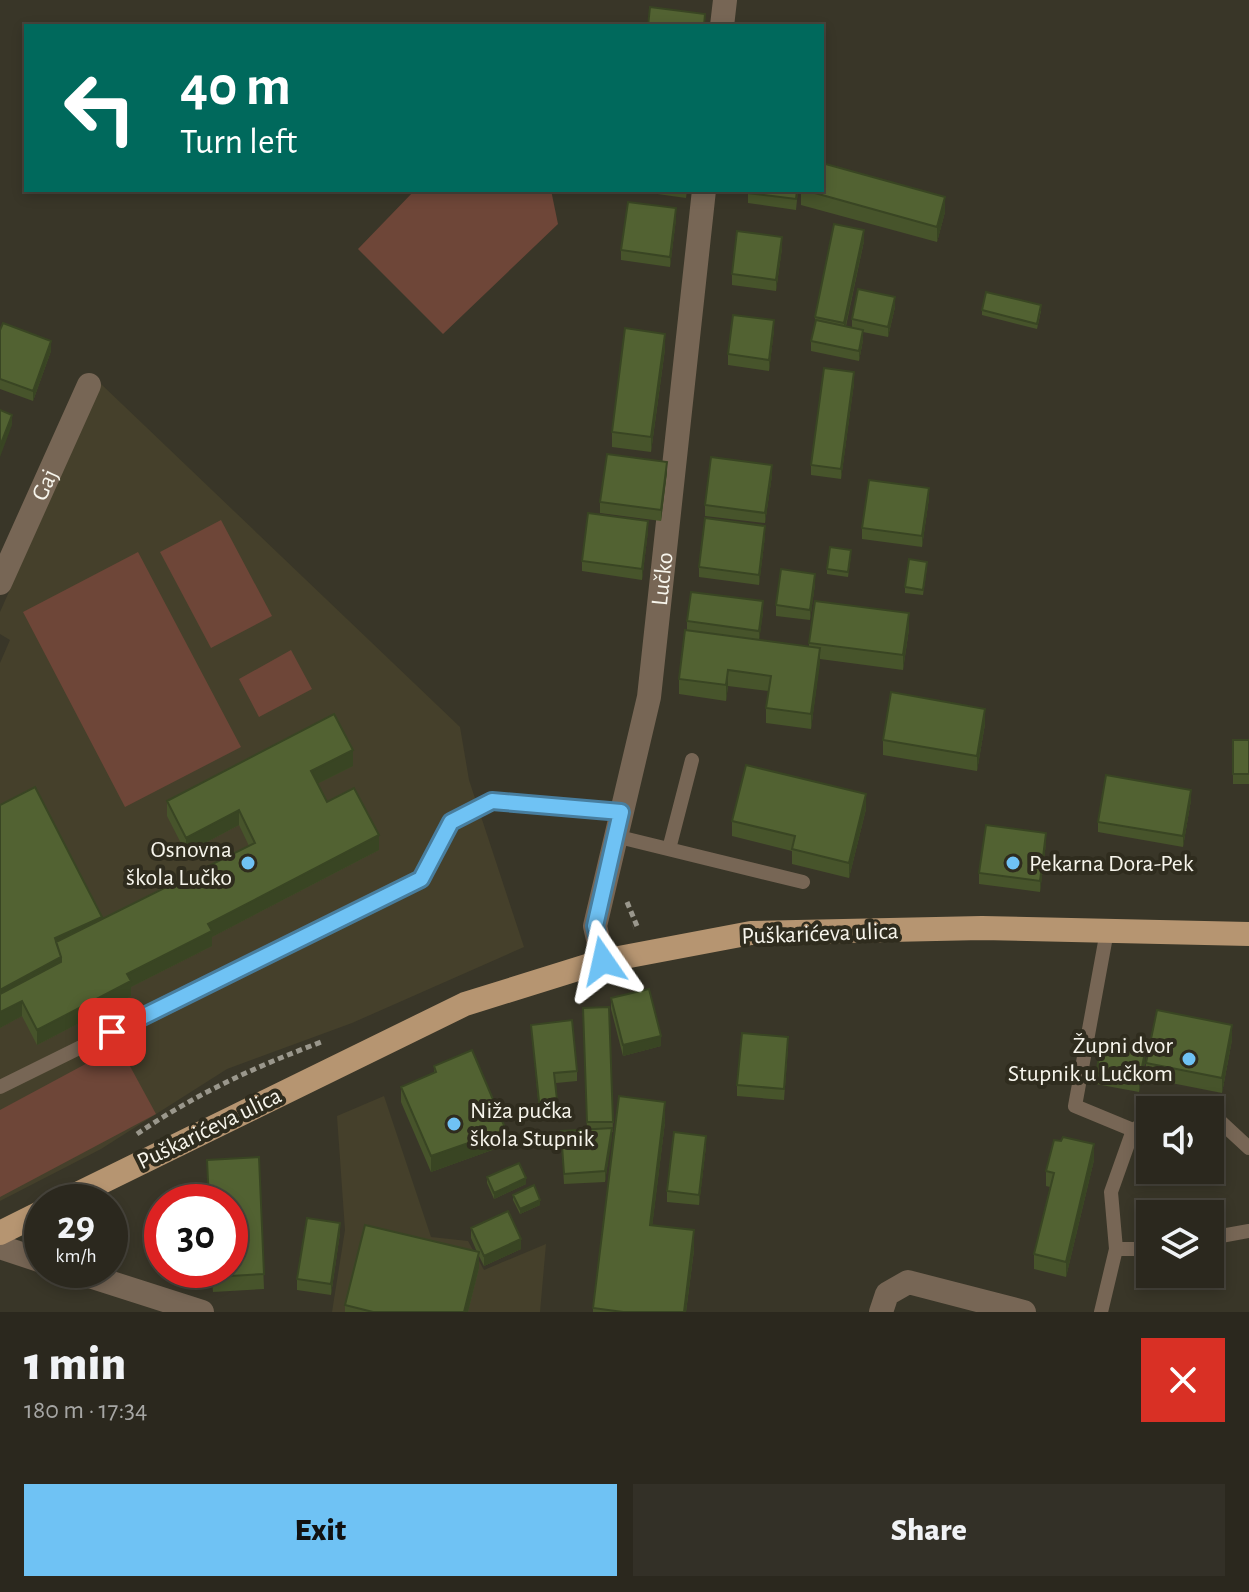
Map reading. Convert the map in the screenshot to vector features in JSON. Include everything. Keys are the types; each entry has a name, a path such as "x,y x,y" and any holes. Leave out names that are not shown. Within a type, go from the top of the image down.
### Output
{"main road":[{"name":"Puškarićeva ulica","path":"98,1184 465,1004 603,961 751,933 982,928 1249,934"},
{"path":"0,1233 24,1221"}],"street":[{"path":"722,24 725,0"},
{"name":"Lučko","path":"603,961 595,926 649,697 704,192"},
{"name":"Gaj","path":"0,583 89,385"},
{"path":"0,1247 24,1255"},
{"path":"881,1312 887,1294 908,1282 1024,1312"},
{"path":"127,1288 202,1312"}],"lane":[{"path":"669,849 692,760"},
{"path":"0,1087 421,879 451,822 492,801 621,812"},
{"path":"615,836 803,882"},
{"path":"1107,931 1075,1106 1133,1130"},
{"path":"1224,1125 1249,1148"},
{"path":"1101,1312 1116,1249 1111,1192 1136,1128"},
{"path":"1224,1235 1249,1231"},
{"path":"1116,1249 1136,1249"}],"shaded area":[{"path":"413,192 551,192 558,224 443,334 358,249"},
{"name":"Osnovna škola Lučko","path":"101,384 460,727 469,780 524,947 352,1023 227,1069 101,1149 33,1184 24,1184 24,1189 0,1201 0,663 10,640 0,634 0,612"},
{"path":"221,520 272,616 211,648 160,552"},
{"path":"138,552 241,747 125,807 23,612"},
{"path":"291,650 312,689 259,717 239,679"},
{"path":"119,1046 156,1114 0,1197 0,1110"},
{"path":"384,1096 431,1237 468,1241 484,1270 546,1244 540,1312 332,1312 345,1230 337,1116"}],"building":[{"path":"650,7 705,14 704,24 648,24"},
{"path":"824,164 945,197 937,227 811,192 824,192"},
{"path":"748,192 797,192 796,199"},
{"path":"628,202 676,208 670,257 621,250"},
{"path":"834,224 864,230 844,323 815,317"},
{"path":"737,231 782,237 776,280 732,274"},
{"path":"858,289 895,297 888,327 852,319"},
{"path":"986,292 1041,305 1037,324 982,310"},
{"path":"733,315 774,320 769,360 728,354"},
{"path":"816,320 863,330 859,351 811,341"},
{"path":"3,323 51,341 33,391 0,379 0,330"},
{"path":"625,328 665,334 651,437 612,432"},
{"path":"824,368 854,372 841,469 811,465"},
{"path":"0,410 12,415 0,446"},
{"path":"607,454 667,462 661,510 600,502"},
{"path":"711,457 772,465 765,513 705,505"},
{"path":"869,480 929,488 922,536 862,528"},
{"path":"588,513 648,521 642,569 582,561"},
{"path":"705,518 765,526 759,575 699,567"},
{"path":"830,547 851,550 848,572 827,569"},
{"path":"909,559 927,562 923,590 905,587"},
{"path":"781,569 815,574 810,610 776,605"},
{"path":"691,592 763,601 759,631 687,621"},
{"path":"815,601 909,613 903,655 809,643"},
{"path":"685,630 820,648 811,714 766,708 771,676 728,670 726,685 679,679"},
{"path":"891,692 985,709 977,756 883,740"},
{"path":"334,714 353,750 311,771 327,802 354,788 379,835 208,924 212,931 127,974 131,981 37,1030 22,1001 0,1012 0,994 61,962 56,942 255,843 239,810 186,838 167,801"},
{"path":"1233,740 1249,740 1249,774 1233,774"},
{"path":"746,765 866,794 849,863 792,849 795,836 732,821"},
{"path":"1106,775 1191,790 1183,836 1098,822"},
{"path":"35,787 102,917 55,938 61,957 0,990 0,805"},
{"name":"Pekarna Dora-Pek","path":"986,825 1046,833 1040,881 979,873"},
{"path":"649,989 661,1036 623,1045 611,998"},
{"path":"609,1007 613,1122 587,1122 583,1008"},
{"name":"Župni dvor Stupnik u Lučkom","path":"1157,1010 1232,1025 1222,1078 1146,1063"},
{"path":"572,1020 577,1071 554,1073 558,1109 540,1111 531,1025"},
{"path":"742,1033 788,1037 784,1089 737,1085"},
{"path":"1102,1043 1145,1052 1139,1082 1096,1073"},
{"name":"Niža pučka škola Stupnik","path":"472,1050 506,1130 431,1156 401,1087 436,1072 434,1066"},
{"path":"619,1096 665,1102 650,1225 694,1230 684,1312 623,1312 593,1308"},
{"path":"612,1128 605,1171 564,1174 561,1131"},
{"path":"674,1132 706,1136 699,1195 667,1191"},
{"path":"1063,1137 1094,1144 1066,1262 1034,1254 1054,1173 1046,1171 1054,1140 1061,1141"},
{"path":"259,1157 264,1274 248,1275 248,1184 208,1184 207,1160"},
{"path":"519,1163 526,1178 494,1193 487,1177"},
{"path":"534,1185 540,1200 520,1209 513,1195"},
{"path":"508,1211 521,1239 484,1256 471,1228"},
{"path":"307,1218 340,1223 331,1284 297,1279"},
{"path":"365,1225 479,1252 464,1312 373,1312 345,1305"}],"place":[{"name":"Osnovna škola Lučko","path":"248,863"},
{"name":"Pekarna Dora-Pek","path":"1013,863"},
{"name":"Župni dvor Stupnik u Lučkom","path":"1189,1059"},
{"name":"Niža pučka škola Stupnik","path":"454,1124"}],"route":[{"path":"112,1032 421,879 451,822 492,801 621,812 595,926 603,961"}]}
